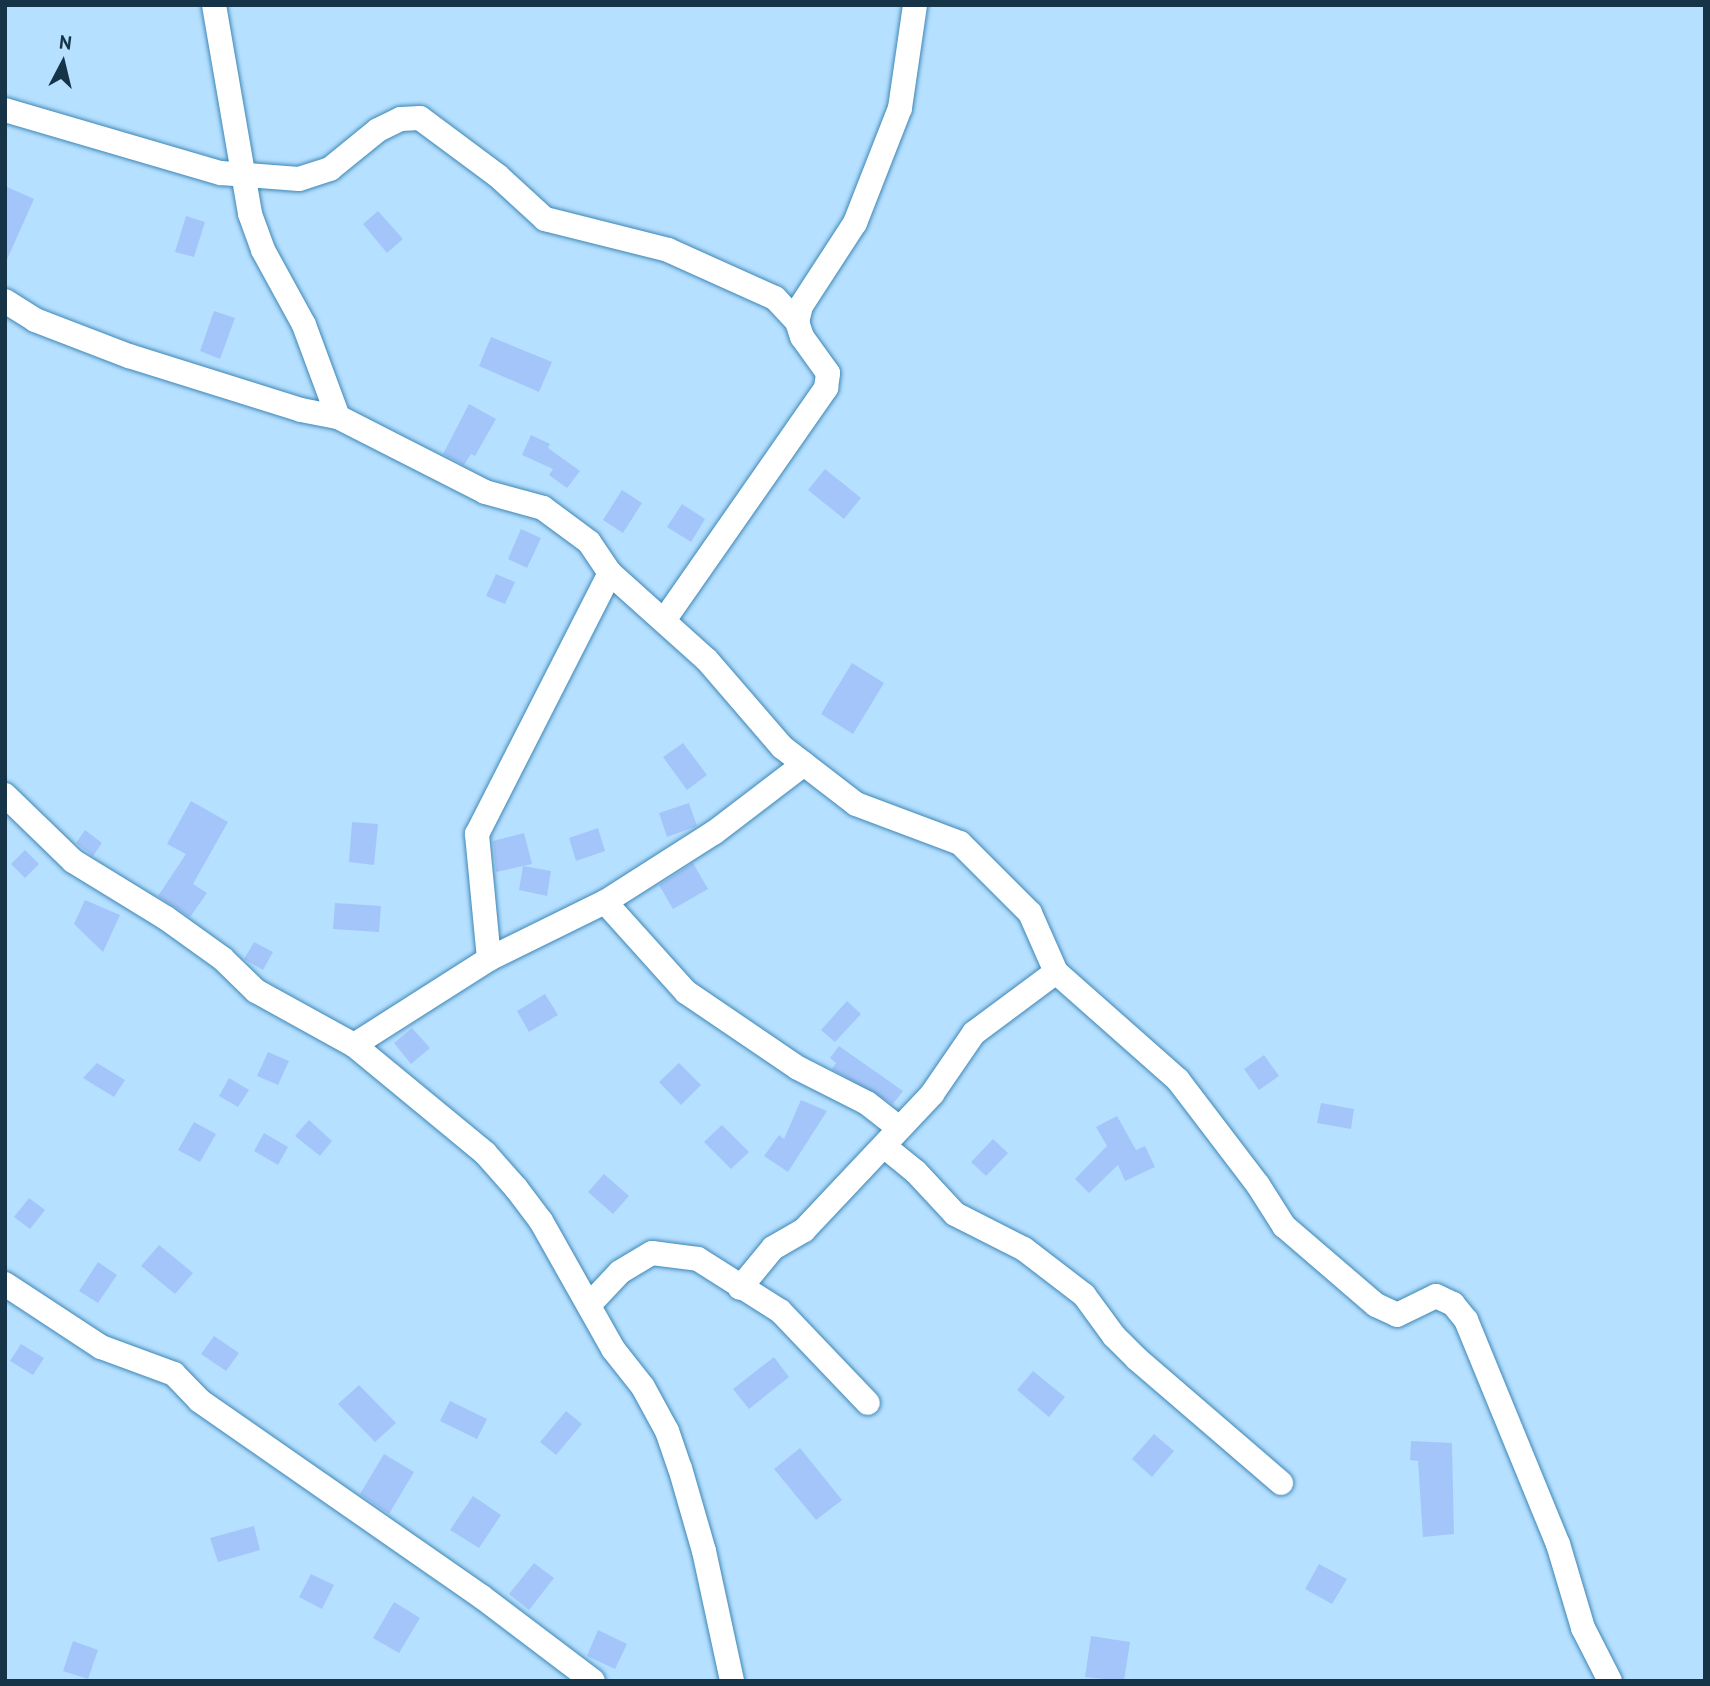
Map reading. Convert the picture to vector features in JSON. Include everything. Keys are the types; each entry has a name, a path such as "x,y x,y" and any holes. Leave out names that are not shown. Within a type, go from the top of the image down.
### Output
{"street":[{"path":"214,5 242,177 263,250 304,326 338,417"},
{"path":"797,322 801,306 855,223 900,108 915,5"},
{"path":"5,110 242,177 299,178 330,169 378,130 401,119 420,118 498,176 545,219 668,250 775,298 797,322 828,373 826,388 665,619"},
{"path":"5,301 35,320 129,356 301,411 338,417 485,492 543,508 589,542 610,573 665,619 782,747 856,804 960,843 1030,913 1056,972 1178,1080 1258,1185 1284,1226 1376,1305 1397,1315 1436,1296 1453,1304 1466,1320 1558,1544 1583,1628 1610,1681"},
{"path":"489,959 477,834 610,573"},
{"path":"354,1045 489,959 606,902 715,832 804,764"},
{"path":"5,795 73,861 166,918 223,959 256,991 354,1045 485,1153 541,1221 667,1431 704,1551 732,1681"},
{"path":"606,902 686,992 798,1068 867,1103 916,1172 955,1214 1024,1249 1084,1294 1129,1351 1281,1483"},
{"path":"740,1288 774,1248 804,1230 932,1094 974,1033 1056,972"},
{"path":"589,1304 620,1272 652,1253 698,1259 780,1311 867,1403"},
{"path":"5,1284 101,1347 174,1374 200,1401 482,1597 593,1681"}],"building":[{"path":"5,186 34,199 5,264"},
{"path":"378,211 403,239 387,253 363,224"},
{"path":"186,216 205,222 194,257 175,252"},
{"path":"214,311 235,318 220,359 200,351"},
{"path":"491,337 552,362 539,392 479,366"},
{"path":"469,404 496,419 475,456 471,454 464,465 443,454"},
{"path":"531,435 550,444 548,448 580,471 567,488 549,475 553,469 522,455"},
{"path":"825,469 861,498 844,519 808,490"},
{"path":"622,490 642,503 623,533 603,520"},
{"path":"682,504 705,519 691,542 667,527"},
{"path":"521,529 541,538 527,568 508,559"},
{"path":"496,574 515,582 505,604 486,596"},
{"path":"852,663 884,683 853,734 821,714"},
{"path":"683,743 707,775 687,790 663,757"},
{"path":"191,801 228,822 193,884 207,893 190,917 158,896 186,854 167,844"},
{"path":"689,803 697,826 667,837 659,813"},
{"path":"352,822 378,824 374,865 349,862"},
{"path":"598,828 605,851 576,861 569,838"},
{"path":"85,830 102,843 93,856 76,843"},
{"path":"524,833 532,864 496,872 493,841"},
{"path":"25,850 39,864 25,878 11,864"},
{"path":"693,863 708,889 673,909 659,885"},
{"path":"523,866 551,871 547,896 519,890"},
{"path":"85,900 120,915 103,952 74,924"},
{"path":"335,903 381,906 379,932 333,929"},
{"path":"254,942 273,952 263,970 244,959"},
{"path":"545,994 558,1015 529,1032 517,1011"},
{"path":"847,1001 861,1014 835,1042 821,1030"},
{"path":"412,1028 430,1048 411,1064 394,1043"},
{"path":"839,1046 903,1091 893,1104 832,1069 836,1063 830,1058"},
{"path":"268,1052 289,1061 278,1085 257,1076"},
{"path":"1264,1055 1279,1076 1259,1090 1244,1069"},
{"path":"97,1063 125,1080 114,1097 83,1078"},
{"path":"679,1063 701,1085 681,1105 659,1082"},
{"path":"229,1078 249,1090 238,1107 219,1096"},
{"path":"801,1100 827,1111 788,1172 764,1156 779,1135 784,1139"},
{"path":"1321,1103 1354,1109 1351,1129 1317,1123"},
{"path":"1117,1116 1136,1150 1145,1146 1155,1167 1125,1181 1118,1165 1089,1193 1075,1179 1107,1146 1096,1127"},
{"path":"309,1120 332,1141 320,1156 295,1136"},
{"path":"194,1122 216,1134 200,1162 178,1150"},
{"path":"722,1125 749,1152 731,1169 704,1142"},
{"path":"264,1133 288,1147 278,1165 254,1151"},
{"path":"993,1139 1008,1153 986,1176 971,1162"},
{"path":"604,1174 629,1196 613,1214 588,1192"},
{"path":"29,1198 45,1210 30,1229 14,1217"},
{"path":"159,1245 193,1273 175,1294 141,1266"},
{"path":"98,1262 117,1275 98,1303 79,1291"},
{"path":"214,1336 239,1353 226,1371 201,1354"},
{"path":"21,1344 44,1358 33,1375 10,1361"},
{"path":"774,1357 789,1377 749,1409 733,1389"},
{"path":"1033,1371 1065,1397 1049,1417 1017,1390"},
{"path":"359,1385 396,1423 375,1442 338,1404"},
{"path":"450,1401 487,1419 477,1439 440,1421"},
{"path":"566,1411 582,1424 556,1455 540,1442"},
{"path":"1154,1434 1174,1451 1152,1477 1132,1459"},
{"path":"1411,1441 1452,1443 1454,1534 1423,1537 1418,1461 1410,1460"},
{"path":"800,1448 842,1500 816,1520 774,1469"},
{"path":"384,1454 414,1472 389,1514 360,1494"},
{"path":"473,1496 501,1515 479,1548 450,1530"},
{"path":"254,1526 260,1550 218,1562 210,1538"},
{"path":"534,1563 554,1578 529,1610 509,1594"},
{"path":"1319,1564 1347,1579 1332,1604 1305,1589"},
{"path":"311,1574 334,1585 322,1609 299,1597"},
{"path":"394,1602 420,1618 399,1653 373,1638"},
{"path":"598,1630 627,1644 615,1669 587,1656"},
{"path":"1091,1636 1130,1642 1124,1681 1085,1677"},
{"path":"73,1641 98,1650 88,1679 63,1671"}]}
